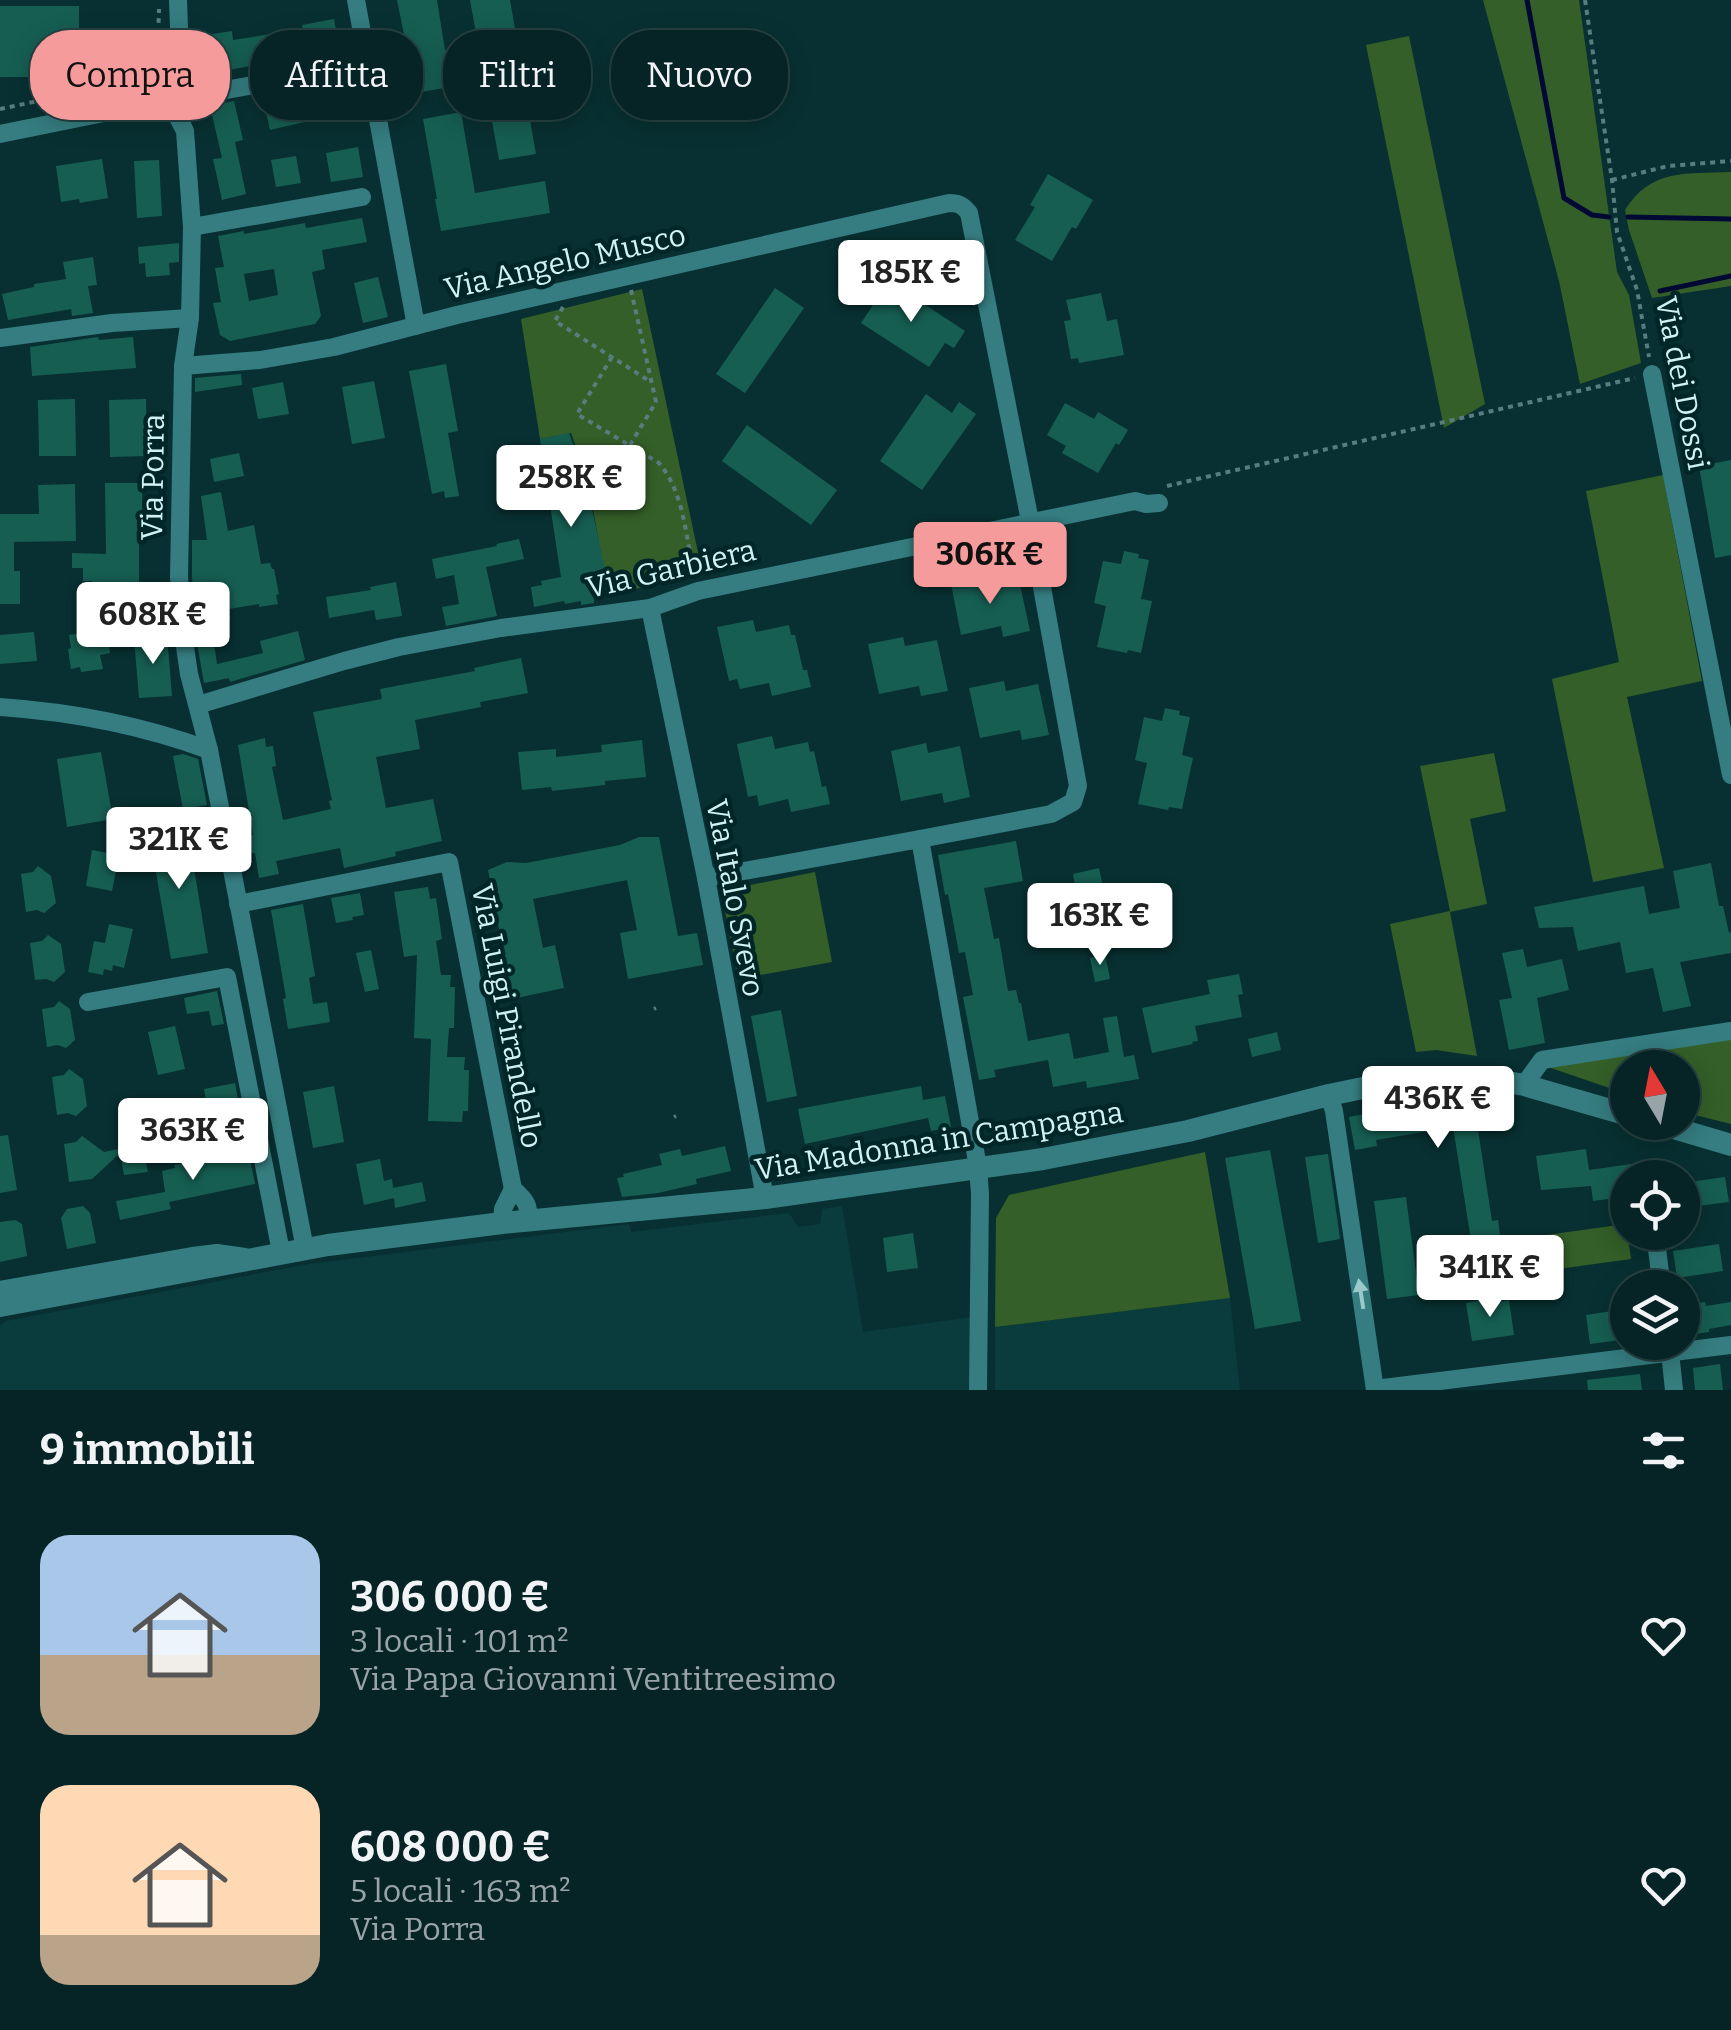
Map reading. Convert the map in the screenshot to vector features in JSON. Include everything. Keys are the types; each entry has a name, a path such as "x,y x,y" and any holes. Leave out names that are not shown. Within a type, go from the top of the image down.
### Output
{"street":[{"name":"Via Porra","path":"178,0 179,30"},
{"path":"356,0 416,326"},
{"path":"0,134 70,120"},
{"name":"Via Porra","path":"180,120 186,131 192,227 190,318 183,366 179,576 189,674 209,750 305,1249"},
{"path":"192,227 362,197"},
{"name":"Via Angelo Musco","path":"183,366 316,351 566,290 957,203 968,212 1030,521"},
{"path":"0,338 112,323 190,318"},
{"name":"Via dei Dossi","path":"1652,374 1724,702 1731,775"},
{"name":"Via Garbiera","path":"198,705 344,661 453,635 650,608 698,591 1030,521 1135,500 1158,503"},
{"path":"706,878 1051,814 1067,807 1077,794 1077,778 1030,521"},
{"name":"Via Italo Svevo","path":"650,608 706,878 764,1198"},
{"path":"0,707 125,723 209,750"},
{"path":"920,839 978,1168 978,1390"},
{"name":"Via Luigi Pirandello","path":"238,904 449,862 512,1185 527,1204 527,1221"},
{"path":"88,1002 227,976 281,1252"},
{"path":"1524,1085 1542,1060 1731,1030"},
{"name":"Via Madonna in Campagna","path":"0,1306 281,1252 527,1221 764,1198 1093,1151 1411,1078 1491,1079 1610,1110"},
{"path":"1329,1095 1375,1390 1610,1357"},
{"path":"1700,1136 1731,1145"},
{"name":"Via Luigi Pirandello","path":"512,1185 564,1218"},
{"name":"Via Luigi Pirandello","path":"502,1224 512,1185"},
{"path":"1658,1250 1660,1270"},
{"name":"Via Madonna in Campagna","path":"0,1290 192,1256 217,1253 251,1258"},
{"path":"1700,1347 1731,1345"},
{"path":"1671,1360 1674,1390"}],"path":[{"name":"Via dei Dossi","path":"1585,0 1618,232 1637,290 1652,374"},
{"path":"0,109 134,78 147,68 154,54 159,23"},
{"path":"1612,180 1668,166 1731,161"},
{"path":"628,276 656,402 630,445"},
{"path":"566,290 569,299 555,321 651,382"},
{"path":"612,357 577,414 659,463 673,482 698,591"},
{"path":"1158,503 1158,488 1652,374"}],"shaded area":[{"path":"842,1206 863,1332 972,1317 972,1390 0,1390 0,1326 6,1321 309,1264 629,1224 631,1232 789,1213 798,1227 820,1224 822,1209"},
{"path":"1230,1298 1240,1390 995,1390 995,1327"}],"green space":[{"path":"1483,0 1579,0 1617,272 1629,295 1641,363 1580,384 1559,281"},
{"path":"1409,36 1485,404 1444,428 1366,45"},
{"path":"1731,172 1731,286 1652,298 1625,210 1635,196 1658,180 1685,174"},
{"path":"642,289 703,576 608,594 588,481 571,433 540,439 521,319"},
{"path":"1663,475 1702,681 1627,697 1664,868 1593,882 1552,679 1619,662 1586,491"},
{"path":"1494,753 1506,811 1470,819 1487,904 1450,912 1477,1056 1436,1050 1416,1052 1390,924 1450,911 1420,766"},
{"path":"815,872 832,962 738,979 722,894"},
{"path":"1731,1039 1731,1124 1700,1116 1700,1050 1659,1050"},
{"path":"1610,1058 1610,1088 1548,1067"},
{"path":"1205,1152 1230,1298 995,1327 996,1218 1009,1195"},
{"path":"1610,1226 1610,1250 1630,1250 1631,1259 1551,1270 1546,1235"}],"building":[{"path":"397,0 437,0 443,38 443,88 423,92 423,30 403,30"},
{"path":"470,0 510,0 515,30 475,30"},
{"path":"0,6 79,6 79,30 30,30 30,77 0,77"},
{"path":"334,19 336,30 297,30 303,29 302,25"},
{"path":"230,31 233,40 250,37 250,66 230,70"},
{"path":"234,101 243,140 235,142 246,194 222,200 213,159 222,158 213,120 230,120 230,102"},
{"path":"443,115 443,120 462,120 475,193 545,181 550,213 441,231 423,119"},
{"path":"268,120 313,120 270,130"},
{"path":"492,120 530,120 536,154 499,160"},
{"path":"358,147 363,177 331,182 326,153"},
{"path":"296,156 301,183 276,187 271,160"},
{"path":"102,159 108,198 61,202 56,166"},
{"path":"159,160 162,216 137,218 134,161"},
{"path":"1048,174 1093,200 1052,261 1015,240 1035,207 1030,205"},
{"path":"362,218 367,242 322,250 325,269 312,272 321,316 315,324 230,341 220,335 213,303 221,302 215,268 224,267 218,236 305,223 306,228","holes":["274,269 278,295 249,301 244,274"]},
{"path":"179,243 179,262 169,263 170,275 146,277 145,263 139,264 138,247"},
{"path":"93,257 97,285 88,286 93,313 72,316 71,309 8,320 2,294 66,279 63,262"},
{"path":"378,277 388,317 363,323 354,283"},
{"path":"889,281 965,331 954,348 945,343 929,367 861,323"},
{"path":"775,288 804,308 745,393 716,374"},
{"path":"1101,293 1107,321 1117,319 1124,355 1079,363 1078,358 1071,359 1064,321 1071,320 1066,300"},
{"path":"98,337 133,337 136,368 32,376 30,347"},
{"path":"446,364 458,431 448,433 459,496 445,498 444,491 432,494 409,371"},
{"path":"241,374 242,385 195,392 195,378"},
{"path":"374,381 385,438 352,444 342,387"},
{"path":"283,382 289,414 258,419 252,388"},
{"path":"926,394 952,413 959,402 976,414 922,490 880,461"},
{"path":"75,399 76,456 39,456 38,400"},
{"path":"146,399 147,456 110,457 109,400"},
{"path":"1065,403 1094,419 1098,412 1128,430 1098,473 1062,453 1066,446 1047,435"},
{"path":"747,425 837,490 811,525 722,461"},
{"path":"569,433 586,481 610,593 594,598 594,603 564,601 534,607 531,587 561,577 540,439"},
{"path":"239,453 244,476 214,482 210,459"},
{"path":"1731,460 1731,555 1715,558 1699,466"},
{"path":"105,483 142,483 139,596 92,596 92,581 83,581 83,568 72,568 72,553 106,554"},
{"path":"75,484 76,541 14,542 14,571 20,571 20,604 0,604 0,514 39,514 38,485"},
{"path":"221,492 228,531 254,525 261,564 270,563 274,569 279,594 278,604 229,609 230,620 211,623 217,664 263,653 260,641 298,631 305,660 230,682 229,678 204,683 195,632 192,540 207,540 201,496"},
{"path":"519,539 524,559 486,567 497,616 446,626 442,607 459,604 454,575 436,579 432,559"},
{"path":"1124,551 1149,560 1141,599 1152,601 1141,653 1097,647 1106,606 1094,603 1103,561 1121,564"},
{"path":"985,577 987,587 1019,580 1030,631 1003,637 1001,626 961,635 951,584"},
{"path":"396,582 402,616 376,620 374,610 329,618 326,597"},
{"path":"753,620 756,632 789,625 811,687 772,696 769,683 740,689 737,679 729,681 717,627"},
{"path":"107,629 110,653 100,655 103,669 71,669 69,635"},
{"path":"34,632 37,661 0,664 0,635"},
{"path":"167,635 172,696 139,698 134,638"},
{"path":"903,637 905,646 937,640 948,691 921,696 919,686 879,694 868,644"},
{"path":"521,658 528,693 415,720 420,749 376,757 386,808 433,799 442,841 344,868 340,848 276,861 279,874 259,878 248,836 253,835 238,745 265,738 266,747 273,746 276,766 272,767 283,820 331,809 313,712 382,699 380,689"},
{"path":"1004,681 1006,691 1038,684 1049,735 1022,740 1020,730 980,738 969,688"},
{"path":"1165,708 1190,717 1182,755 1193,758 1182,809 1138,804 1147,763 1135,760 1144,717 1162,721"},
{"path":"772,736 775,749 808,742 830,804 791,812 788,799 759,806 757,795 748,797 737,744"},
{"path":"642,740 646,777 552,791 551,787 522,790 518,752 556,749 556,757 602,752 601,745"},
{"path":"926,743 928,753 960,746 970,797 944,803 942,793 901,801 891,751"},
{"path":"101,752 113,819 67,827 57,759"},
{"path":"183,754 198,759 207,805 183,809 173,756"},
{"path":"187,826 208,953 171,959 149,832"},
{"path":"639,837 659,837 678,936 697,933 703,965 628,979 620,933 637,930 627,880 533,899 543,948 555,945 564,988 493,1003 485,960 504,956 488,870 507,862 526,863 620,845"},
{"path":"1016,841 1023,881 984,888 994,939 999,938 1008,991 1016,990 1028,1041 1069,1033 1074,1059 1109,1052 1103,1018 1117,1016 1124,1057 1134,1055 1139,1079 1087,1088 1086,1081 1053,1087 1048,1060 994,1070 996,1077 979,1080 963,997 973,995 965,952 959,953 938,855"},
{"path":"92,850 119,855 112,891 86,886"},
{"path":"1711,863 1719,906 1723,906 1731,932 1731,953 1680,962 1691,1006 1663,1012 1653,968 1626,973 1620,942 1578,951 1573,927 1539,928 1534,907 1644,886 1649,914 1680,908 1673,871"},
{"path":"38,866 51,876 56,903 44,913 26,912 21,874 33,872"},
{"path":"1099,868 1105,896 1078,901 1073,874"},
{"path":"428,887 430,899 436,898 442,939 436,941 441,975 451,975 450,987 455,987 454,1028 449,1028 447,1057 465,1057 464,1070 469,1070 468,1111 463,1111 462,1122 428,1121 431,1039 414,1038 417,955 404,957 394,892"},
{"path":"360,893 364,915 336,923 331,898"},
{"path":"303,904 315,976 309,978 313,1004 327,1002 330,1022 288,1029 271,910"},
{"path":"109,924 133,929 124,968 113,965 112,971 104,969 103,975 88,972 94,941 105,943"},
{"path":"48,935 61,944 65,972 54,982 35,980 30,943 42,941"},
{"path":"1523,949 1527,967 1562,959 1569,990 1537,998 1545,1043 1509,1050 1499,1000 1512,998 1502,953"},
{"path":"371,950 379,989 365,992 356,953"},
{"path":"1105,954 1110,979 1095,982 1090,958"},
{"path":"1239,974 1242,1017 1195,1026 1198,1041 1152,1053 1142,1008 1210,994 1207,980"},
{"path":"217,991 224,1024 212,1026 209,1011 187,1014 184,998"},
{"path":"59,1001 70,1009 75,1040 66,1048 47,1047 42,1009 54,1007"},
{"path":"781,1010 797,1096 767,1102 751,1016"},
{"path":"175,1026 185,1069 158,1075 148,1032"},
{"path":"1277,1032 1281,1050 1252,1057 1248,1039"},
{"path":"69,1069 83,1079 87,1106 76,1116 57,1115 52,1077 64,1075"},
{"path":"235,1083 241,1116 210,1122 204,1089"},
{"path":"334,1086 344,1142 313,1148 303,1092"},
{"path":"921,1086 923,1100 945,1096 951,1127 931,1131 928,1118 805,1144 798,1109"},
{"path":"1426,1102 1429,1115 1478,1107 1492,1221 1498,1220 1500,1235 1471,1240 1453,1127 1376,1140 1377,1146 1355,1150 1349,1117"},
{"path":"8,1135 17,1190 0,1193 0,1136"},
{"path":"82,1136 104,1152 142,1144 148,1172 124,1175 120,1153 92,1179 69,1182 64,1144 76,1142"},
{"path":"725,1146 731,1171 696,1179 697,1184 622,1197 617,1178 662,1165 659,1154 680,1149 682,1156"},
{"path":"248,1149 255,1184 169,1202 171,1209 120,1220 116,1201 165,1192 162,1171"},
{"path":"1586,1149 1589,1170 1610,1167 1610,1202 1593,1201 1591,1186 1541,1190 1536,1156"},
{"path":"1270,1150 1301,1321 1255,1329 1225,1158"},
{"path":"1328,1154 1340,1239 1318,1243 1305,1157"},
{"path":"380,1159 384,1181 392,1179 393,1188 422,1182 426,1201 395,1208 394,1198 364,1205 356,1164"},
{"path":"1725,1177 1729,1202 1700,1206 1700,1180"},
{"path":"1406,1197 1419,1295 1387,1299 1374,1201"},
{"path":"83,1206 90,1213 96,1243 67,1249 61,1218 67,1209"},
{"path":"15,1220 22,1224 27,1256 0,1262 0,1222"},
{"path":"913,1233 918,1268 887,1272 883,1238"},
{"path":"1719,1244 1723,1271 1700,1274 1700,1270 1676,1270 1673,1251 1700,1250"},
{"path":"1488,1299 1488,1304 1509,1300 1514,1335 1472,1341 1466,1303"},
{"path":"1705,1302 1706,1306 1731,1302 1731,1325 1700,1333 1700,1303"},
{"path":"1610,1311 1610,1341 1590,1344 1586,1315"},
{"path":"1720,1364 1723,1390 1695,1390 1693,1368"},
{"path":"1640,1374 1642,1390 1588,1390 1587,1380"}],"waterway":[{"path":"1527,0 1564,198 1592,215 1609,217"},
{"path":"1628,217 1731,219"},
{"path":"1660,291 1731,276"}]}
